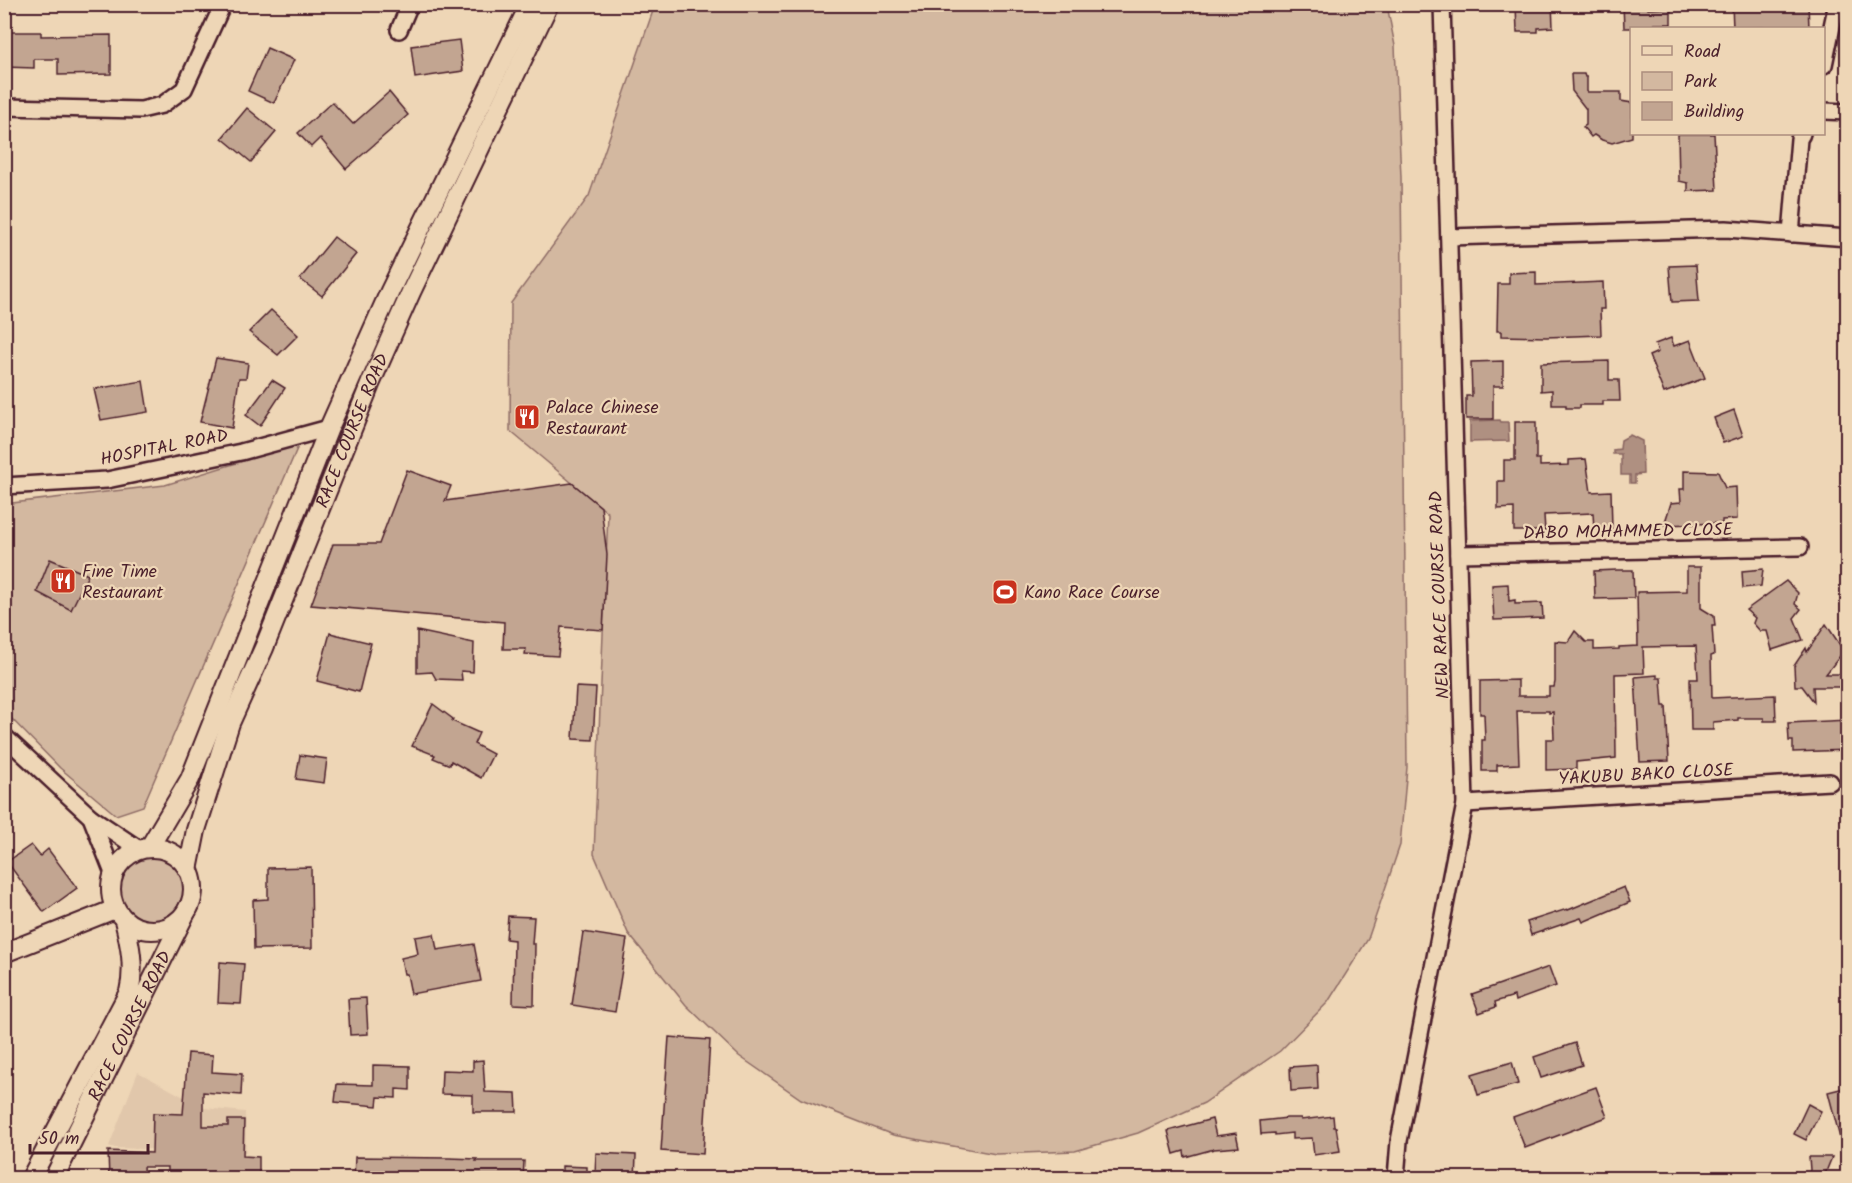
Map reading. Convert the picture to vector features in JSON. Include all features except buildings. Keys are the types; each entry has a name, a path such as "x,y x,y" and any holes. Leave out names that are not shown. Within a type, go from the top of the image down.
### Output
{"street":[{"path":"4,107 141,110 162,105 184,89 223,4"},
{"path":"399,30 411,4"},
{"name":"RACE COURSE ROAD","path":"144,849 190,779 329,428 390,291 530,4"},
{"name":"RACE COURSE ROAD","path":"188,870 196,830 230,723 264,648 371,382 425,261 549,4"},
{"name":"NEW RACE COURSE ROAD","path":"1396,1179 1399,1141 1465,804 1442,4"},
{"path":"1825,60 1835,12 1839,8 1848,7"},
{"path":"1825,111 1848,112"},
{"path":"1791,234 1799,139 1801,135"},
{"path":"1449,237 1726,229 1848,238"},
{"name":"HOSPITAL ROAD","path":"4,486 107,480 241,452 329,428"},
{"name":"DABO MOHAMMED CLOSE","path":"1458,554 1800,547"},
{"path":"4,736 90,817 144,849 168,852 180,859 188,870 192,882 193,894 189,906 180,919 167,927 153,930 137,927 120,914 111,887 113,873 124,858 144,849"},
{"name":"YAKUBU BAKO CLOSE","path":"1465,804 1830,782"},
{"path":"90,817 113,873"},
{"name":"RACE COURSE ROAD","path":"54,1179 189,906"},
{"path":"4,953 120,914"},
{"name":"RACE COURSE ROAD","path":"31,1179 129,992 132,962 120,914"}],"shaded area":[{"path":"1470,421 1508,422 1509,441 1470,442"},
{"path":"1630,435 1642,441 1643,474 1635,475 1635,483 1630,483 1630,475 1621,475 1621,454 1613,454 1613,450 1620,449 1621,440"},
{"path":"138,1072 204,1108 245,1112 246,1152 109,1146"}],"green space":[{"name":"Kano Race Course","path":"655,5 1387,5 1395,46 1401,177 1407,767 1400,845 1368,939 1328,1002 1280,1051 1204,1103 1138,1133 1075,1151 996,1154 893,1135 801,1099 739,1056 686,1005 628,933 594,854 608,513 510,431 511,303 589,196"},
{"path":"299,444 143,806 116,815 60,768 5,712 4,504 165,485"},
{"path":"146,858 158,858 174,867 181,877 183,889 181,901 174,911 158,920 146,920 135,915 126,906 121,895 121,883 126,872 135,863"}],"place":[{"name":"Palace Chinese Restaurant","path":"527,417"},
{"name":"Fine Time Restaurant","path":"63,581"},
{"name":"Kano Race Course","path":"1005,592"}]}
